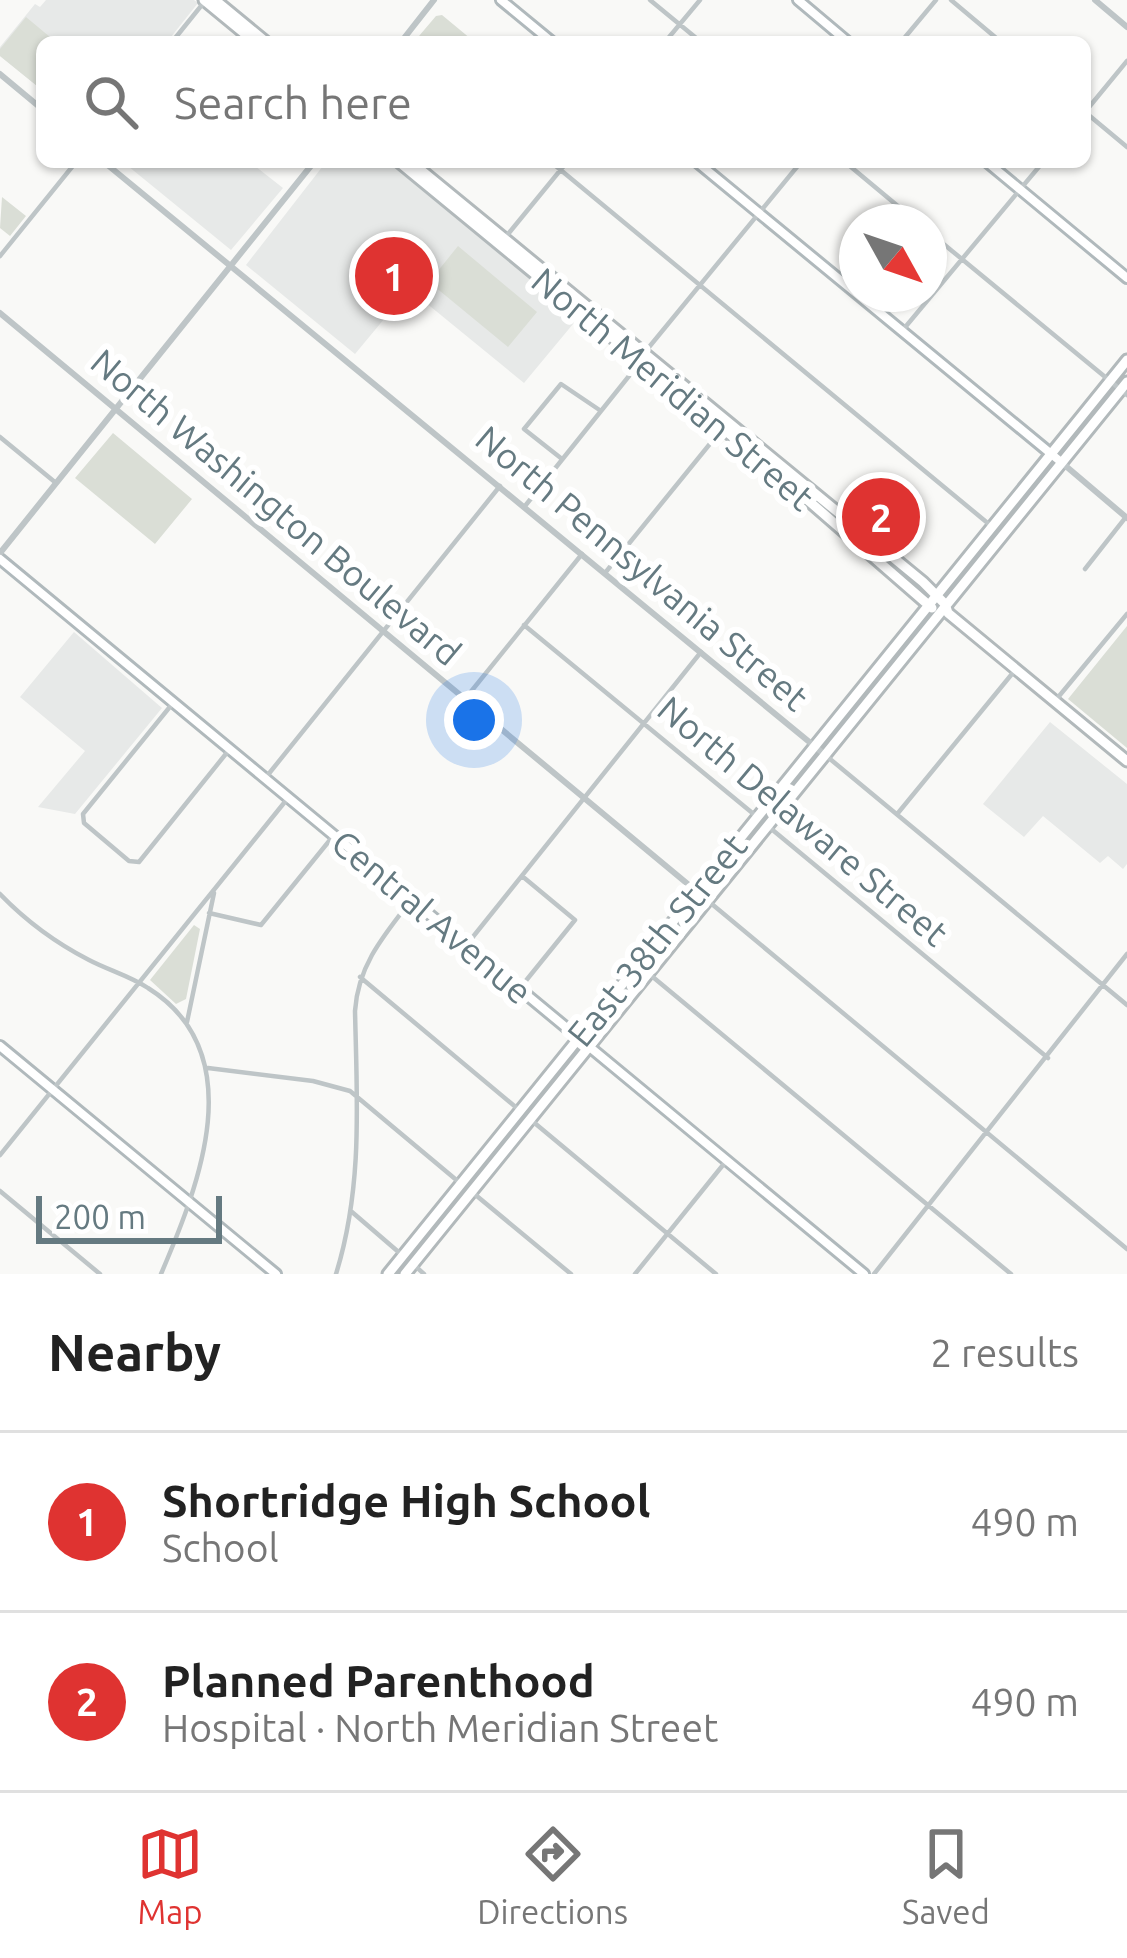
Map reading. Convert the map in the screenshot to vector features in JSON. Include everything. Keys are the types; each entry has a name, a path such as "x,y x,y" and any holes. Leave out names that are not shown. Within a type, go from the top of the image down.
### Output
{"main road":[{"path":"205,0 248,36"},
{"path":"215,0 259,36"},
{"path":"501,0 545,36"},
{"path":"798,0 841,36"},
{"name":"North Meridian Street","path":"406,168 935,594 944,610 1127,761"},
{"name":"North Meridian Street","path":"419,168 927,605 944,610"},
{"path":"704,168 1061,462"},
{"path":"994,168 1127,278"},
{"name":"East 38th Street","path":"388,1274 1127,361"},
{"name":"East 38th Street","path":"409,1269 1125,389"},
{"name":"Central Avenue","path":"0,556 864,1274"},
{"path":"0,1046 276,1274"}],"street":[{"path":"177,36 205,0"},
{"path":"408,36 434,0"},
{"path":"650,0 694,36"},
{"path":"670,36 700,0"},
{"path":"907,36 936,0"},
{"path":"951,0 994,36"},
{"path":"1095,0 1127,27"},
{"path":"1091,105 1127,62"},
{"path":"0,74 36,104"},
{"path":"1091,117 1127,146"},
{"path":"0,256 71,168"},
{"name":"North Pennsylvania Street","path":"115,168 1127,1005"},
{"path":"0,556 309,168"},
{"path":"558,168 990,525"},
{"path":"525,506 796,168"},
{"path":"852,168 895,204"},
{"path":"902,331 1038,168"},
{"path":"504,238 560,170"},
{"path":"947,247 1125,389"},
{"name":"North Washington Boulevard","path":"0,313 1127,1249"},
{"path":"562,459 524,429 552,394 562,383 601,411"},
{"path":"605,573 722,429"},
{"path":"0,437 56,483"},
{"path":"1061,462 1126,518 1084,568"},
{"path":"265,778 500,486"},
{"path":"464,700 582,554"},
{"path":"1055,701 1127,614"},
{"name":"North Delaware Street","path":"524,626 1048,1058"},
{"path":"466,945 701,652"},
{"path":"897,814 1016,669"},
{"path":"172,703 82,814 84,823 107,843 131,862 139,862 229,749"},
{"path":"0,1155 288,798"},
{"path":"209,913 262,925 334,835"},
{"path":"520,989 575,920 522,876"},
{"path":"187,1024 216,887"},
{"path":"0,893 60,944 139,983 187,1024 208,1068 208,1122 188,1202 161,1274"},
{"path":"336,1274 352,1212 358,1151 355,1011 360,977 371,952 412,899"},
{"path":"874,1274 1127,954"},
{"path":"648,973 1011,1274"},
{"path":"360,977 716,1274"},
{"path":"208,1068 316,1082 356,1096 461,1184"},
{"path":"635,1274 727,1160"},
{"path":"0,1192 100,1274"},
{"path":"472,1192 571,1274"},
{"path":"352,1212 403,1256"},
{"path":"409,1269 424,1274"}],"shaded area":[{"path":"46,0 198,3 172,36 36,36 36,85 0,56 0,47 35,4 40,7"},
{"path":"442,15 467,36 419,36"},
{"path":"26,17 49,36 36,36 36,85 0,56 0,49"},
{"path":"130,168 258,168 283,188 231,250"},
{"path":"321,168 395,168 578,318 524,383 409,289 355,354 246,265"},
{"path":"2,197 26,216 10,236 0,228"},
{"path":"458,246 537,312 508,347 429,282"},
{"path":"113,433 192,499 155,544 75,478"},
{"path":"1127,626 1127,748 1068,699"},
{"path":"74,632 162,708 75,814 38,807 85,751 20,697"},
{"path":"1050,722 1127,784 1127,864 1123,869 1108,856 1100,863 1043,816 1024,837 983,804"},
{"path":"194,925 200,929 186,999 176,1004 150,980"}],"place":[{"name":"Shortridge High School","path":"394,276"},
{"name":"Planned Parenthood","path":"881,517"}]}
